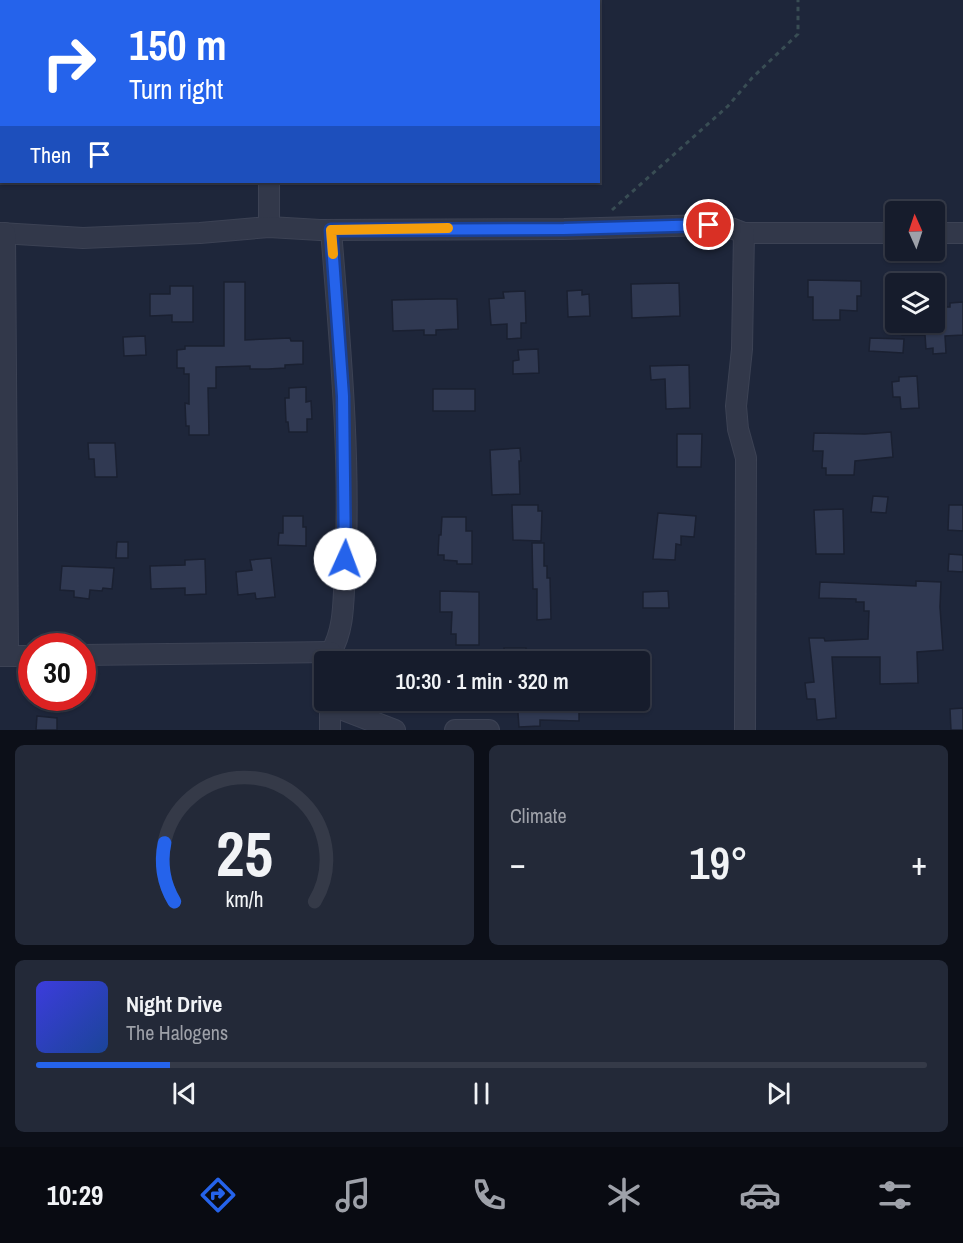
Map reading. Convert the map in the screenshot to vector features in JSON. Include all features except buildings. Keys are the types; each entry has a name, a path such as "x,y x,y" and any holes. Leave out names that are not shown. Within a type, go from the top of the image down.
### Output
{"street":[{"path":"269,183 269,227"},
{"path":"4,656 2,233 83,238 200,233 269,227 331,230 709,225 731,228 744,233 885,233"},
{"path":"331,230 343,396 346,537 342,625 333,651"},
{"path":"945,233 963,232"},
{"path":"744,233 742,349 736,406 738,429 746,458 745,730"},
{"path":"96,655 314,657"},
{"path":"330,711 330,730"},
{"path":"349,711 395,730"},
{"path":"455,730 489,730"}],"path":[{"path":"593,228 728,106 752,78 798,34 798,0"}],"slow traffic":[{"path":"333,254 331,230 448,228"}],"route":[{"path":"345,559 343,396 331,230 564,229 709,225"}]}
